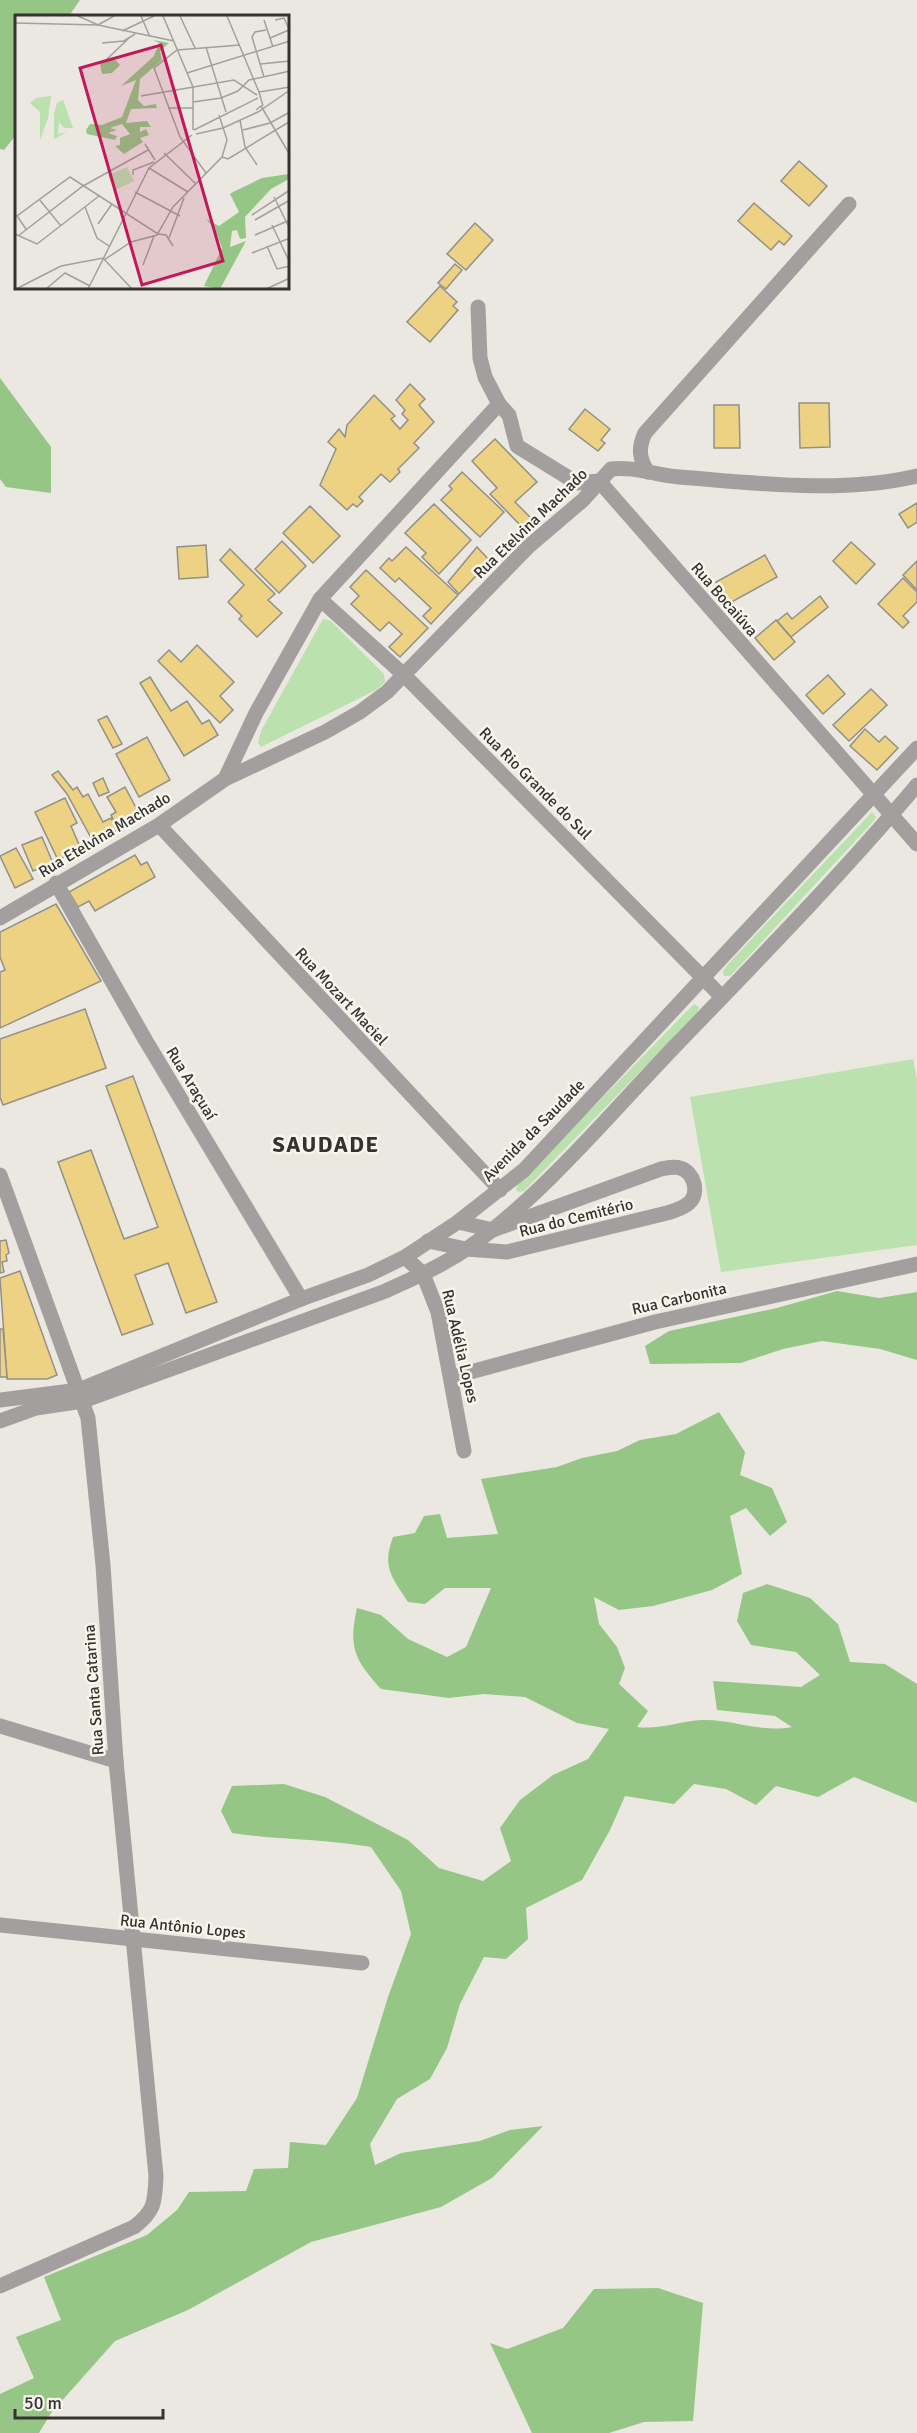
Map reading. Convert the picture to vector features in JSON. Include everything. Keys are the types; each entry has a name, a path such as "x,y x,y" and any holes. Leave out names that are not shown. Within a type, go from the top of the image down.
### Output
{"street":[{"path":"648,472 640,461 640,450 645,433 849,204"},
{"path":"478,307 480,358 485,377 499,404 509,415 517,446 577,483 599,482"},
{"name":"Rua Etelvina Machado","path":"225,779 256,714 320,599 499,404"},
{"name":"Rua Etelvina Machado","path":"0,918 56,883 159,825 225,779 280,755 360,712 404,675 529,546 583,500 611,470 626,467 669,476 796,486 862,484 917,476"},
{"name":"Rua Bocaiúva","path":"599,482 917,844"},
{"name":"Rua Rio Grande do Sul","path":"320,599 404,675 722,997"},
{"name":"Avenida da Saudade","path":"0,1400 81,1395 301,1299 368,1275 405,1257 458,1222 524,1170 917,748"},
{"name":"Avenida da Saudade","path":"0,1421 383,1292 423,1274 466,1249 493,1230 545,1181 722,997 891,816 917,785"},
{"name":"Rua Mozart Maciel","path":"159,825 500,1190"},
{"name":"Rua Araçuaí","path":"56,883 146,1041 301,1299"},
{"name":"Rua do Cemitério","path":"428,1241 466,1249 507,1252 667,1213 689,1203 694,1196 695,1185 690,1174 681,1168 661,1168 493,1230"},
{"name":"Rua Santa Catarina","path":"0,1175 88,1418 103,1565 116,1761 156,2176 155,2198 150,2216 135,2227 0,2286"},
{"path":"458,1222 493,1230"},
{"name":"Rua Adélia Lopes","path":"405,1257 423,1274 438,1312 452,1377 464,1451"},
{"name":"Rua Carbonita","path":"452,1377 655,1322 917,1264"},
{"path":"0,1726 116,1761"},
{"name":"Rua Antônio Lopes","path":"0,1925 362,1963"}],"green space":[{"path":"0,0 80,0 70,15 15,15 15,136 4,150 0,149"},
{"path":"0,378 51,447 51,493 6,487 0,479"},
{"path":"323,619 331,621 384,674 385,682 376,690 261,747 258,743 261,731"},
{"path":"872,812 876,817 871,824 735,971 730,976 724,976 723,971 728,964"},
{"path":"694,1004 699,1007 697,1013 524,1191 518,1192 516,1190 518,1184"},
{"path":"913,1059 917,1080 917,1245 721,1272 690,1097"},
{"path":"837,1291 879,1298 917,1292 917,1360 880,1349 822,1341 783,1349 741,1363 650,1364 645,1346 669,1331 777,1308"},
{"path":"719,1412 745,1452 740,1475 772,1488 787,1522 770,1536 746,1508 730,1516 742,1574 712,1590 653,1606 619,1610 594,1597 599,1624 617,1647 625,1668 619,1684 648,1711 637,1727 714,1720 757,1727 792,1727 775,1716 717,1710 713,1681 801,1687 820,1675 796,1652 751,1645 737,1621 743,1593 767,1584 810,1598 838,1624 850,1662 885,1664 917,1684 917,1803 854,1777 818,1797 776,1786 756,1805 726,1789 694,1784 674,1804 625,1796 610,1830 582,1880 526,1908 528,1939 506,1959 484,1957 460,2004 447,2048 430,2079 397,2099 370,2144 375,2165 401,2153 480,2141 510,2130 543,2126 492,2178 441,2207 311,2242 188,2310 115,2341 51,2413 39,2433 0,2433 0,2394 34,2378 16,2337 61,2320 44,2277 147,2235 177,2210 189,2192 246,2191 254,2169 288,2168 290,2142 326,2145 357,2098 388,1997 411,1934 401,1891 371,1847 232,1833 221,1811 232,1786 284,1784 325,1797 408,1840 439,1868 483,1881 511,1861 500,1828 520,1800 553,1775 588,1759 609,1729 577,1723 525,1697 484,1694 449,1698 381,1689 365,1670 356,1653 353,1633 357,1608 381,1615 408,1639 447,1657 466,1647 491,1588 445,1588 425,1604 408,1602 393,1578 388,1564 393,1537 415,1533 424,1516 440,1514 447,1538 498,1534 481,1479 557,1467 582,1458 617,1451 640,1440 676,1434"},
{"path":"658,2288 703,2303 693,2421 644,2422 609,2433 532,2433 490,2343 507,2349 563,2328 594,2289"}],"building":[{"path":"799,161 827,186 809,206 781,181"},
{"path":"754,203 792,236 784,245 779,241 771,250 738,221"},
{"path":"475,223 493,240 466,270 447,254"},
{"path":"455,264 462,270 446,289 438,283"},
{"path":"440,286 457,302 453,306 458,310 430,342 407,322"},
{"path":"410,384 425,399 419,405 434,422 414,443 419,448 398,469 400,472 390,482 381,474 359,497 363,501 357,507 353,504 347,510 320,485 336,449 328,442 339,429 345,437 347,425 374,395 395,416 391,419 400,429 408,420 402,414 405,410 396,400"},
{"path":"799,403 829,403 830,447 800,448"},
{"path":"714,405 739,405 740,448 714,448"},
{"path":"585,409 610,429 601,440 605,443 598,451 569,429"},
{"path":"495,439 537,482 515,502 531,518 522,527 490,494 497,488 472,461"},
{"path":"462,472 504,512 480,537 441,500 452,489 449,486"},
{"path":"917,503 917,522 908,528 899,514"},
{"path":"434,504 471,540 439,574 422,557 426,553 405,533"},
{"path":"310,506 340,536 313,563 283,533"},
{"path":"282,541 306,566 279,593 255,569"},
{"path":"851,542 875,564 856,584 833,561"},
{"path":"206,545 208,577 179,579 177,547"},
{"path":"406,547 458,595 431,624 423,616 431,608 399,578 395,582 380,568 389,558 392,561"},
{"path":"477,547 490,561 459,594 448,582"},
{"path":"230,549 275,594 268,600 282,613 257,637 239,619 242,616 228,602 244,585 220,560"},
{"path":"765,555 777,577 728,604 716,582"},
{"path":"917,561 917,590 903,575"},
{"path":"366,570 428,628 400,657 389,647 402,634 389,622 380,631 351,604 359,596 350,587"},
{"path":"903,578 917,592 917,602 903,616 909,622 903,628 878,604"},
{"path":"820,596 828,607 791,637 777,621 787,613 792,619"},
{"path":"776,620 795,642 774,660 755,638"},
{"path":"197,645 234,682 220,696 233,710 220,723 158,661 169,650 181,662"},
{"path":"828,675 845,694 823,714 806,695"},
{"path":"150,677 171,711 187,701 202,724 209,720 218,735 184,756 140,683"},
{"path":"871,689 887,705 849,741 833,725"},
{"path":"107,716 122,744 113,748 98,720"},
{"path":"865,729 879,742 885,736 898,748 877,770 850,746"},
{"path":"147,737 170,780 139,797 116,754"},
{"path":"58,771 73,790 77,787 83,797 88,794 103,822 111,818 117,830 95,845 67,794 52,775"},
{"path":"103,778 109,792 99,796 93,783"},
{"path":"125,787 141,817 119,830 111,815 116,812 107,797"},
{"path":"65,798 77,823 71,826 81,849 58,860 35,812"},
{"path":"42,837 53,863 33,871 22,845"},
{"path":"16,848 33,879 15,888 0,856"},
{"path":"135,855 141,865 147,862 155,877 95,911 89,901 78,907 69,892"},
{"path":"56,904 101,981 0,1028 0,972 5,970 0,957 0,932"},
{"path":"85,1009 106,1068 3,1105 0,1097 0,1039"},
{"path":"133,1076 217,1302 186,1313 168,1263 135,1275 153,1324 122,1335 58,1162 91,1150 124,1239 158,1227 106,1086"},
{"path":"6,1240 9,1253 6,1255 7,1261 2,1262 4,1272 0,1273 0,1241"},
{"path":"20,1271 57,1375 47,1379 7,1379 0,1278"},
{"path":"0,1329 3,1329 7,1377 0,1377"}],"district":[{"name":"SAUDADE","path":"326,1144"}]}
